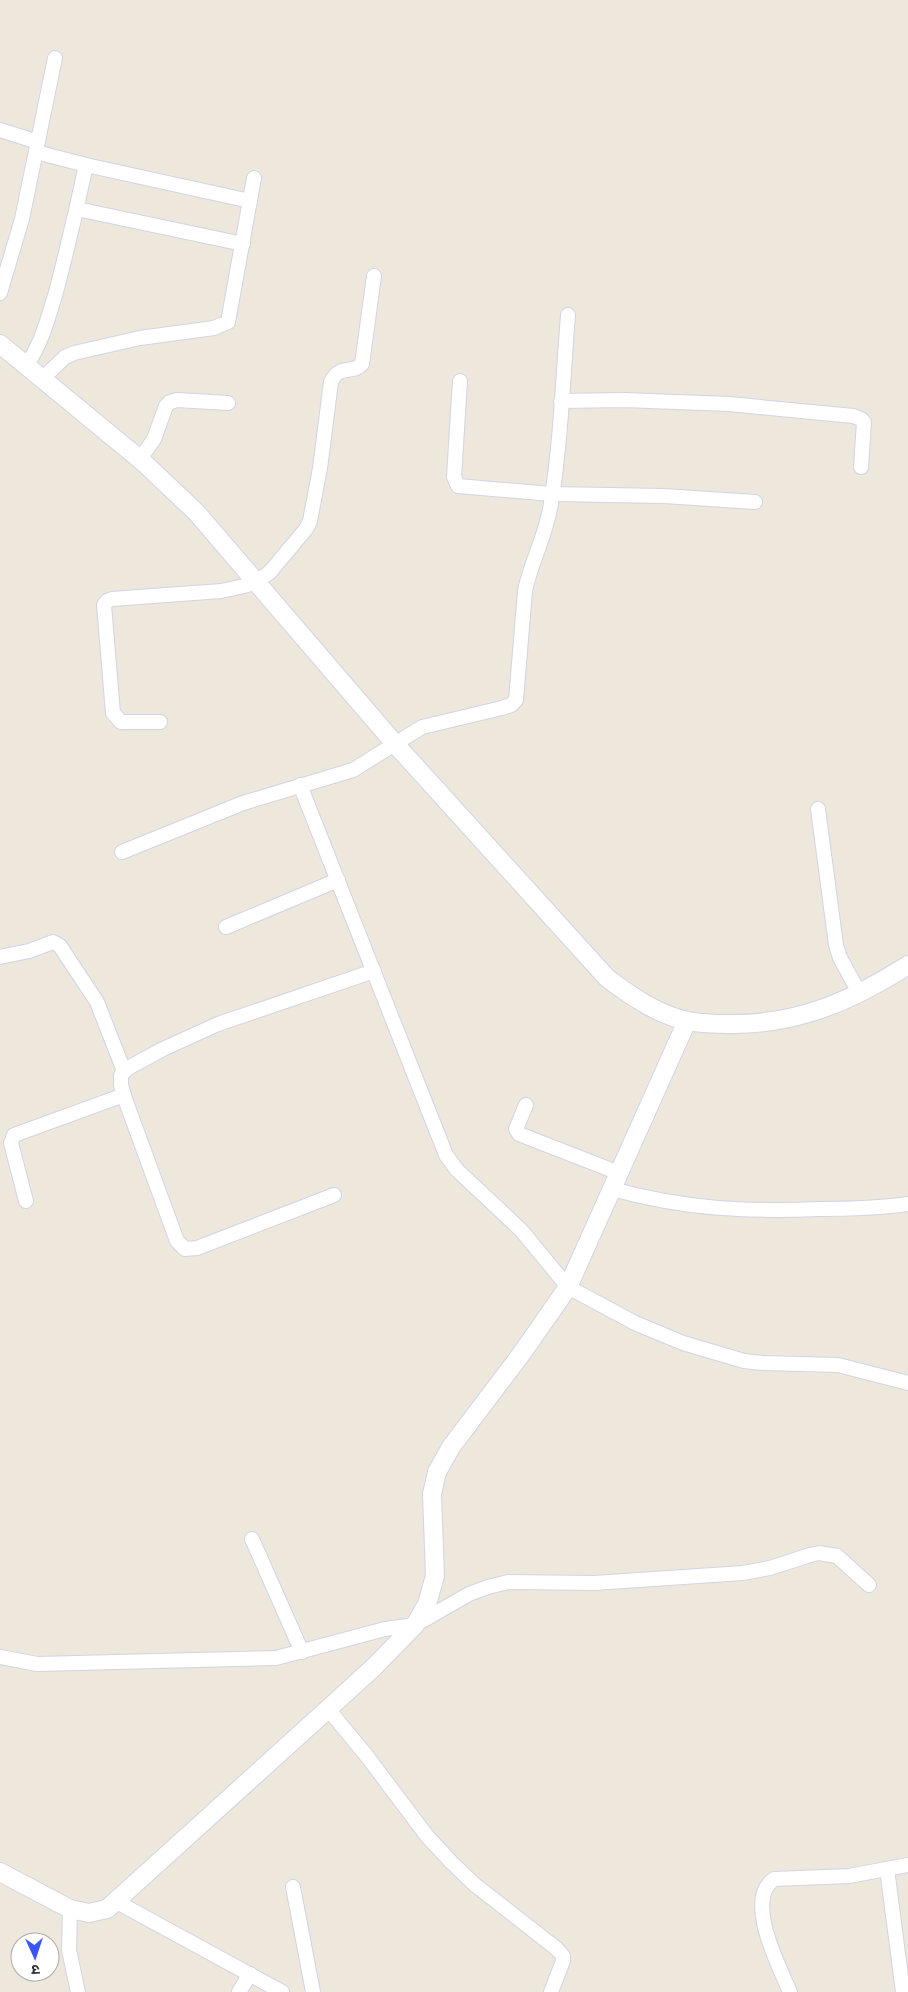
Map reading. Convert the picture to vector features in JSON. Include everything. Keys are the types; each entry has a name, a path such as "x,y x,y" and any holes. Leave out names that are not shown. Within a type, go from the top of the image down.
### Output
{"street":[{"path":"0,293 22,219 55,58"},
{"path":"0,130 37,147 86,165 250,201"},
{"path":"32,357 49,315 69,244 86,165"},
{"path":"50,371 65,356 98,346 224,325 228,322 254,178"},
{"path":"76,209 243,244"},
{"path":"160,722 121,722 113,713 104,610 107,601 232,589 263,577 308,525 320,468 331,382 340,370 357,368 362,364 374,276"},
{"path":"122,852 243,803 353,770 422,727 512,705 516,700 525,591 528,577 543,537 552,494 568,315"},
{"path":"0,344 32,357 148,448 196,512 263,577 607,978 630,995 656,1009 687,1021 717,1024 753,1024 786,1020 817,1012 854,983 908,965"},
{"path":"460,381 454,477 455,483 463,487 552,494 664,496 755,502"},
{"path":"148,448 166,406 174,400 228,403"},
{"path":"561,401 624,400 730,404 853,416 864,422 861,467"},
{"path":"300,785 450,1161 521,1230 568,1287 635,1323 662,1335 730,1357 762,1363 838,1365 908,1383"},
{"path":"818,809 836,945 840,958 854,983"},
{"path":"226,928 338,880"},
{"path":"0,957 29,951 53,942 60,946 97,1002 124,1071 121,1080 124,1095 177,1241 185,1249 197,1248 334,1195"},
{"path":"124,1071 198,1032 374,971"},
{"path":"0,1872 70,1909 89,1914 106,1909 117,1902 374,1667 415,1625 427,1604 435,1576 432,1494 437,1472 452,1447 568,1287 687,1021"},
{"path":"26,1201 11,1143 14,1134 124,1095"},
{"path":"526,1105 516,1129 519,1134 648,1199 705,1208 741,1210 882,1208 908,1204"},
{"path":"252,1539 302,1652"},
{"path":"0,1657 37,1664 276,1658 385,1629 415,1625 469,1594 508,1582 594,1583 744,1573 770,1568 820,1553 837,1556 869,1585"},
{"path":"328,1709 366,1755 427,1836 474,1884 557,1949 563,1956 563,1961 551,1992"},
{"path":"790,1992 764,1927 762,1910 764,1890 768,1884 774,1879 849,1876 908,1865"},
{"path":"887,1869 902,1992"},
{"path":"293,1887 313,1992"},
{"path":"117,1902 282,1992"},
{"path":"70,1909 69,1950 78,1992"},
{"path":"240,1992 250,1974"}]}
